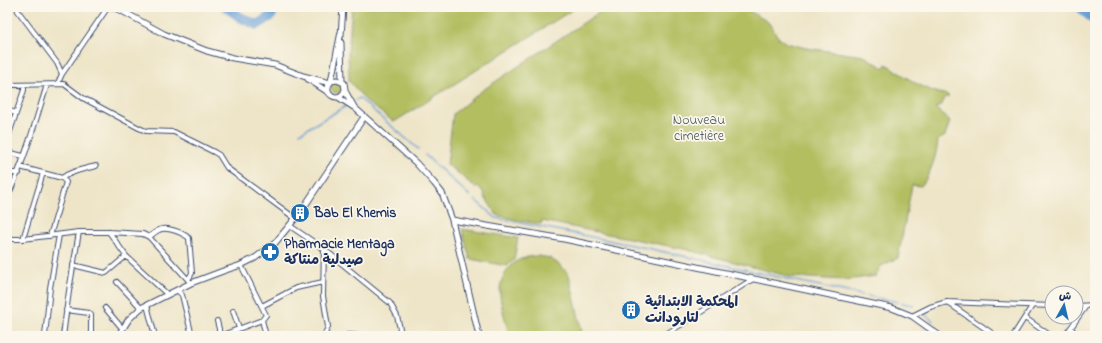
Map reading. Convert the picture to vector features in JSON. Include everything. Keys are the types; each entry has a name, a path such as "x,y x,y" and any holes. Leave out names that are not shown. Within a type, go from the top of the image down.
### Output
{"street":[{"path":"17,7 18,11 57,64 62,74"},
{"path":"58,83 62,74 108,7"},
{"path":"113,7 164,34 207,52 275,65 303,76 330,82 337,80 342,82"},
{"path":"343,7 341,32 342,82 345,87 345,91 355,108"},
{"path":"328,92 341,32"},
{"path":"303,76 332,96 338,97 355,108 416,163 434,182 447,204 452,220 479,336"},
{"path":"7,85 47,85 58,83 67,85 83,98 139,128 146,131 174,132 219,155 227,168 298,215"},
{"path":"7,140 24,90 24,85"},
{"path":"7,198 19,173 23,156 47,85"},
{"path":"338,97 342,96 345,91"},
{"path":"7,110 16,113"},
{"path":"118,336 129,319 141,308 178,291 190,282 241,265 255,258 275,243 298,215 364,117"},
{"path":"7,152 23,156"},
{"path":"62,178 75,171 96,166"},
{"path":"20,167 62,178 66,182 50,236"},
{"path":"7,173 19,173"},
{"path":"23,240 43,173"},
{"path":"452,220 564,240 892,308 912,316 940,336"},
{"path":"290,226 324,249 390,304 397,316 400,329 397,336"},
{"path":"149,237 159,230 166,228 184,234 189,238 192,273 190,282"},
{"path":"7,239 23,240 79,232 143,234 149,237 190,282"},
{"path":"63,336 79,232"},
{"path":"109,232 126,256 168,295"},
{"path":"45,336 50,288 59,235"},
{"path":"324,249 324,308 328,327 324,336"},
{"path":"73,265 106,272 126,256"},
{"path":"217,321 219,336 262,320 266,315 241,265"},
{"path":"663,336 753,279"},
{"path":"117,282 141,308"},
{"path":"262,306 274,298 296,288 323,282"},
{"path":"178,291 182,295 192,336"},
{"path":"912,316 930,307 947,302 1044,306"},
{"path":"947,302 996,336"},
{"path":"147,305 155,336"},
{"path":"1065,336 1086,306 1095,305"},
{"path":"1013,336 1032,306"},
{"path":"105,308 122,328"},
{"path":"66,310 89,313 91,315 91,336"},
{"path":"233,311 239,328"},
{"path":"1025,318 1051,336"},
{"path":"262,320 266,336"},
{"path":"1071,328 1077,336"},
{"path":"149,336 154,331"},
{"path":"346,336 362,336"}],"green space":[{"path":"352,7 577,7 394,122 367,102 349,81 348,52"},
{"name":"Nouveau cimetière","path":"607,7 743,7 768,22 778,37 786,43 806,48 864,56 884,68 886,64 923,87 948,95 941,106 935,108 950,121 945,136 938,140 936,152 927,177 921,186 912,185 898,258 881,266 876,276 846,280 791,277 684,249 542,221 541,224 497,215 484,196 485,194 478,186 476,188 447,164 453,114 480,92"},
{"path":"334,83 338,83 340,84 340,92 334,93 331,90 331,86"},
{"path":"462,229 518,238 514,260 507,266 470,259"},
{"path":"539,256 550,258 561,266 569,275 583,336 509,336 500,298 502,279 510,267 517,261 528,257"}],"waterway":[{"path":"226,7 240,17 257,25 271,16 275,7"},
{"path":"1080,7 1095,21"},
{"path":"356,100 359,98 418,149"},
{"path":"300,133 346,106"},
{"path":"425,155 470,196"},
{"path":"475,200 496,218 642,247 747,270"},
{"path":"750,271 862,295"},
{"path":"867,296 898,302"},
{"path":"902,303 913,305"},
{"path":"922,312 933,321"}],"place":[{"name":"Bab El Khemis","path":"300,213"},
{"name":"Pharmacie Mentaga صيدلية منتاكة","path":"270,252"},
{"name":"المحكمة الابتدائية لتارودانت","path":"631,310"}]}
